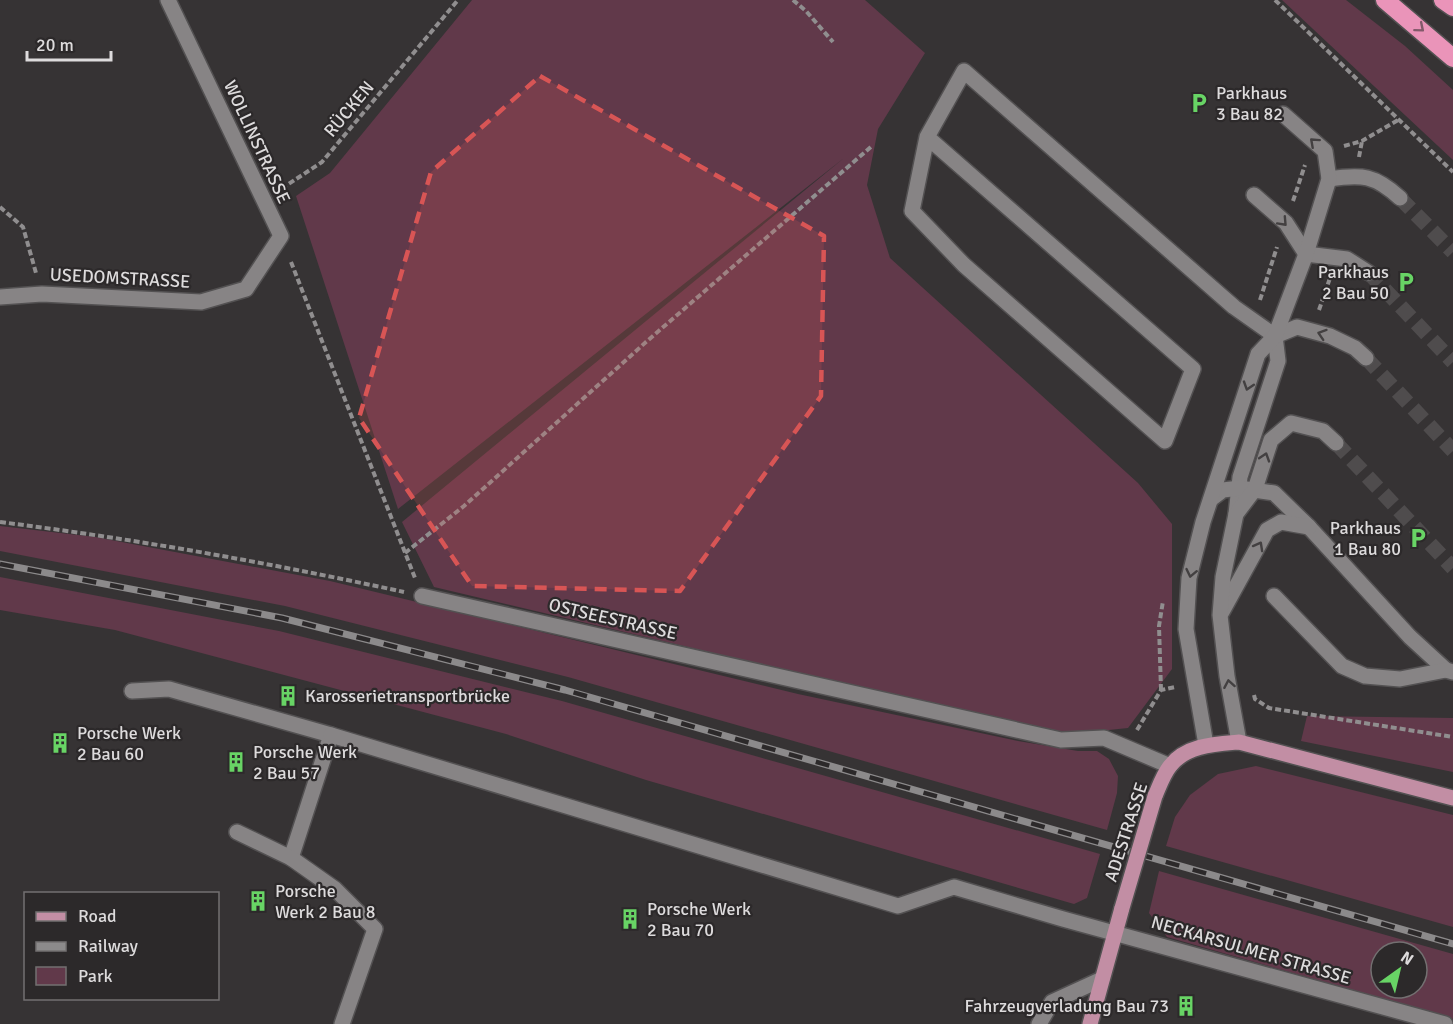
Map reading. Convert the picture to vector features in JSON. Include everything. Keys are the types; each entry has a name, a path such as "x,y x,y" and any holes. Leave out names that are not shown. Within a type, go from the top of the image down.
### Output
{"highway":[{"path":"1385,0 1453,58"},
{"path":"1443,0 1453,7"}],"main road":[{"name":"ADESTRASSE","path":"1090,1024 1155,796 1170,766 1186,753 1206,745 1239,742 1453,798"}],"street":[{"name":"WOLLINSTRASSE","path":"168,0 280,236"},
{"path":"927,137 1193,369 1165,441 964,265 912,211 927,137 964,71 1233,307 1275,336 1278,361 1240,477 1247,488"},
{"path":"1206,745 1186,629 1189,578 1211,499 1258,354 1275,336 1306,254 1329,178 1325,152 1283,114"},
{"path":"1329,178 1356,175 1384,184 1400,198"},
{"path":"1254,195 1286,223 1306,254"},
{"name":"USEDOMSTRASSE","path":"0,297 42,294 201,302 246,289 280,236"},
{"path":"1306,254 1347,259 1369,273"},
{"path":"1275,336 1297,327 1330,336 1355,348 1366,358"},
{"path":"1239,742 1227,676 1220,615 1223,577 1236,514 1271,440 1291,423 1323,431 1336,443"},
{"path":"1211,499 1223,490 1247,488 1274,493 1309,527 1410,637 1449,671"},
{"path":"1220,615 1267,530 1281,522 1309,527"},
{"name":"OSTSEESTRASSE","path":"422,596 1061,740 1104,738 1170,766"},
{"path":"1274,596 1342,666 1365,676 1400,679 1449,671"},
{"name":"NECKARSULMER STRASSE","path":"132,691 169,690 331,735 898,906 954,887 1445,1024"},
{"path":"291,858 331,735"},
{"path":"237,832 291,858 334,889 375,929 342,1024"},
{"path":"1039,1024 1052,1002 1102,979"}],"path":[{"name":"RÜCKEN","path":"284,197 284,187 322,162 458,0"},
{"path":"793,0 833,42"},
{"path":"1275,0 1453,172"},
{"path":"405,553 464,506 646,342 872,146"},
{"path":"0,207 23,227 42,294"},
{"path":"280,236 422,596"},
{"path":"0,522 93,534 332,576 422,596"},
{"path":"1128,747 1161,690 1195,682"},
{"path":"1252,690 1255,699 1269,708 1453,737"}],"highlighted area":[{"path":"540,76 824,236 821,396 680,591 472,586 359,418 431,172"}],"green space":[{"path":"472,0 865,0 925,53 878,129 867,185 890,258 1138,483 1172,524 1172,669 1128,728 1061,735 434,587 402,522 844,158 398,509 296,196 330,173"},
{"path":"1282,0 1346,0 1405,46 1453,90 1453,160"},
{"path":"0,526 95,537 330,581 798,694 1018,741 1078,751 1097,751 1109,759 1118,776 1117,793 1107,830 568,677 285,606 0,551"},
{"path":"0,577 279,631 562,701 1100,854 1087,898 1074,904 646,780 506,734 115,630 0,610"},
{"path":"1307,716 1453,718 1453,772 1301,741"},
{"path":"1256,766 1453,815 1453,927 1166,846 1175,817 1190,795 1218,774"},
{"path":"1159,871 1403,940 1369,940 1369,995 1167,937 1149,913"},
{"path":"1429,947 1453,954 1453,1019 1387,1000 1429,1000"}],"tunnel":[{"path":"1400,198 1453,252"},
{"path":"1369,273 1453,362"},
{"path":"1366,358 1453,451"},
{"path":"1336,443 1453,568"}],"railway":[{"path":"0,564 282,618 565,690 1453,944"}],"place":[{"name":"Parkhaus 3 Bau 82","path":"1199,103"},
{"name":"Parkhaus 2 Bau 50","path":"1406,282"},
{"name":"Parkhaus 1 Bau 80","path":"1418,538"},
{"name":"Karosserietransportbrücke","path":"288,696"},
{"name":"Porsche Werk 2 Bau 60","path":"60,743"},
{"name":"Porsche Werk 2 Bau 57","path":"236,762"},
{"name":"Porsche Werk 2 Bau 8","path":"258,901"},
{"name":"Porsche Werk 2 Bau 70","path":"630,919"},
{"name":"Fahrzeugverladung Bau 73","path":"1186,1006"}]}
